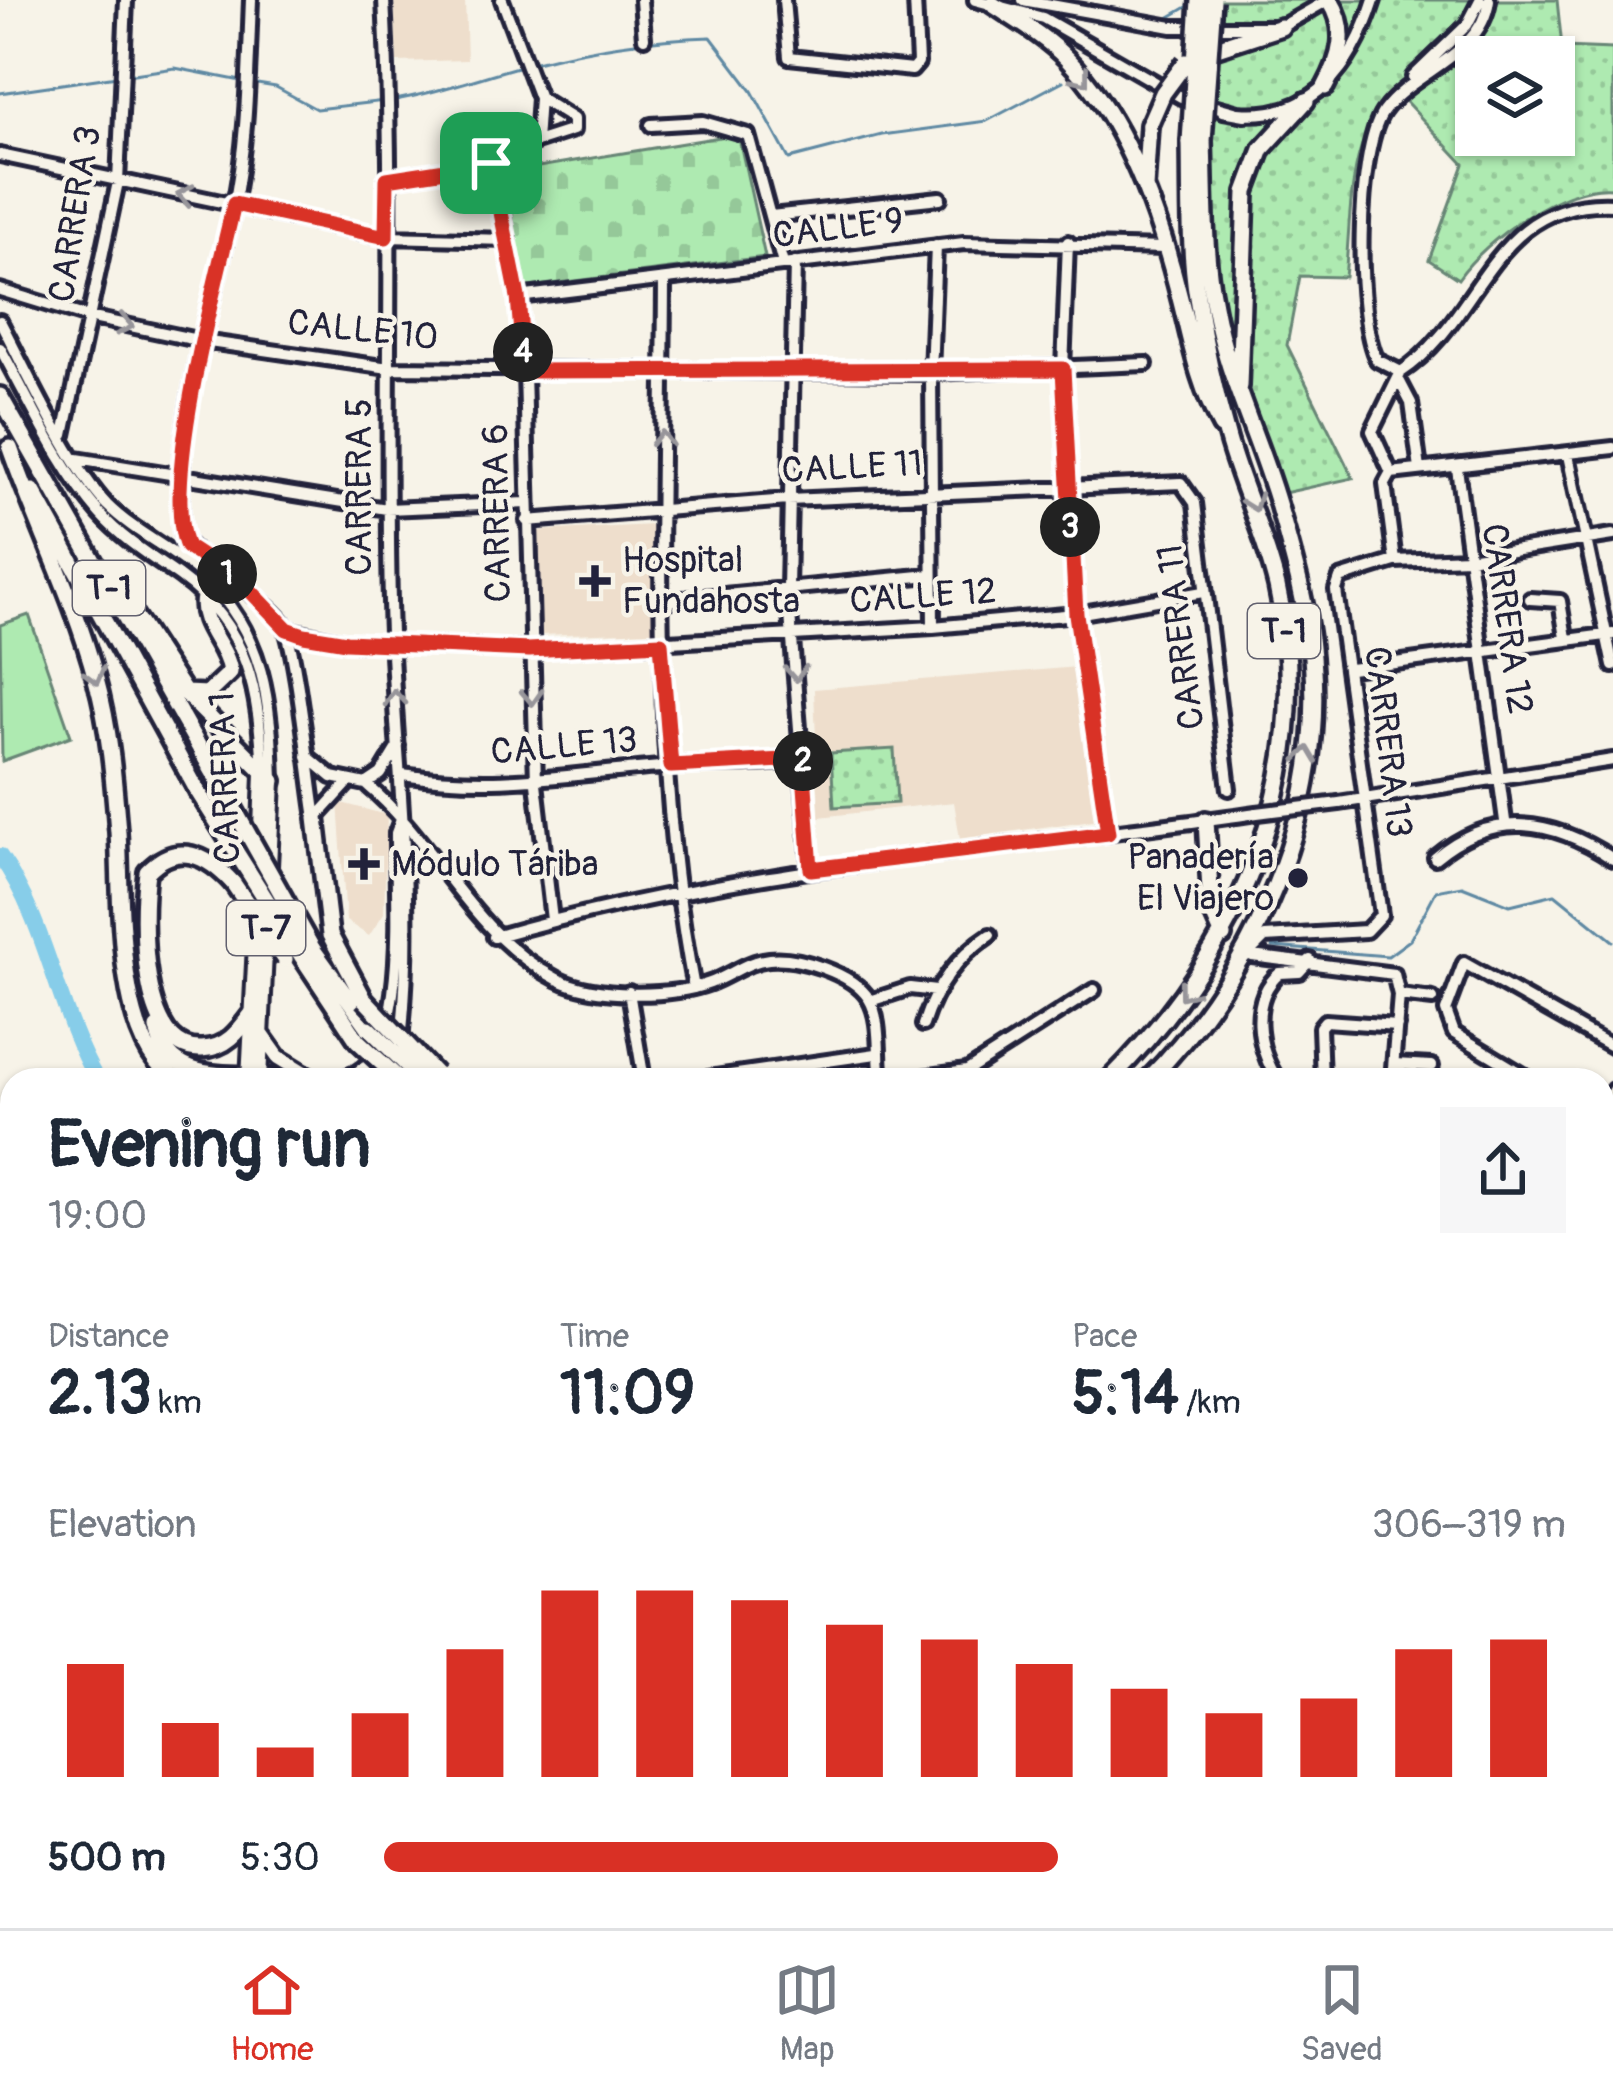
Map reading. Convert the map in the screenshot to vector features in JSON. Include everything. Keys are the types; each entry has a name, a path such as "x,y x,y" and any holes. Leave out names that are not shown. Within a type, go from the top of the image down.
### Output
{"highway":[{"name":"T-1","path":"1120,1068 1178,1004 1223,936 1268,827 1284,760 1289,694 1277,588 1229,441 1197,300 1199,0"},
{"name":"T-1","path":"1159,1068 1237,964 1294,835 1313,694 1302,595 1213,303 1197,142 1213,0"},
{"path":"992,4 1050,43 1086,82 1146,193 1192,358 1229,441"},
{"path":"1325,87 1341,50 1332,4"},
{"path":"1146,193 1149,125 1186,62 1281,27"},
{"path":"1239,395 1246,192 1262,149 1306,101"},
{"name":"T-1","path":"0,396 217,779 299,954 390,1068"},
{"name":"T-1","path":"0,430 197,790 329,1005 363,1035 417,1068"},
{"path":"10,448 97,682 112,772 129,984 153,1061 162,1068"},
{"path":"90,554 185,693 268,777"},
{"path":"185,693 207,694 222,686 230,672 228,657 204,616 204,597"},
{"path":"316,818 330,935 364,999 424,1068"},
{"path":"1205,820 1211,909 1223,936"},
{"path":"185,1068 162,1047 155,1015 144,908 147,872 172,854 193,853 214,862 299,954"},
{"path":"155,1015 175,1043 197,1050 226,1043 253,1012"}],"main road":[{"name":"CARRERA 1","path":"255,1068 253,1012 268,777"},
{"name":"T-7","path":"257,1068 262,1033 268,777"},
{"path":"262,1033 278,1057 296,1068"}],"street":[{"name":"CARRERA 3","path":"64,435 118,182 126,0"},
{"path":"250,0 248,91 234,204 202,341 182,477 182,535 187,547 244,584 287,629 316,818"},
{"name":"CARRERA 5","path":"384,0 390,111 387,509 403,814"},
{"path":"502,0 539,98 536,142"},
{"path":"641,0 644,38"},
{"path":"784,0 789,57 912,70 918,62 916,0"},
{"path":"975,0 1066,28 1158,86 1222,111 1269,116 1306,101 1325,87 1358,47 1374,0"},
{"path":"1022,0 1172,27 1281,27 1332,4"},
{"path":"1420,469 1411,403 1401,377 1377,360 1364,317 1365,199 1374,131 1407,85 1473,36 1484,0"},
{"path":"387,179 491,163 536,142 568,136 572,119 539,98"},
{"path":"651,125 703,122 734,127 748,135 789,263 796,368 788,588 811,869"},
{"path":"0,155 386,237 508,240"},
{"name":"CARRERA 6","path":"491,163 518,297 524,371 529,650 536,783 552,920"},
{"path":"772,216 940,198"},
{"path":"1391,472 1372,431 1383,402 1514,239 1565,209 1613,204"},
{"path":"1068,242 1063,369 1076,614 1108,833"},
{"name":"CALLE 9","path":"518,297 936,246 1068,242 1165,248"},
{"path":"933,627 930,493 936,246"},
{"path":"664,281 661,643 675,891 694,988"},
{"name":"CALLE 10","path":"6,293 88,317 202,341 389,368 796,368 931,373 1146,364"},
{"name":"CARRERA 1","path":"0,321 106,504 204,578 245,630 271,705 268,777"},
{"name":"CARRERA 1","path":"0,348 94,506 204,597 235,634 251,668 268,777"},
{"path":"1391,472 1613,448"},
{"path":"1568,455 1613,666"},
{"path":"77,460 387,509 527,503"},
{"name":"CARRERA 12","path":"1457,468 1505,821"},
{"path":"1391,472 1384,484 1395,561 1468,558 1613,535"},
{"name":"CALLE 11","path":"527,521 660,514 788,500 1181,483"},
{"name":"CARRERA 11","path":"1181,483 1195,503 1228,789"},
{"name":"CARRERA 13","path":"1252,956 1265,938 1366,931 1381,915 1336,590 1340,578 1395,561"},
{"path":"663,601 931,575"},
{"name":"CALLE 12","path":"287,629 391,644 529,650 933,627 1076,614 1204,592"},
{"path":"1530,599 1552,596 1560,601 1566,638"},
{"path":"1350,669 1610,635"},
{"path":"366,784 381,774 399,743"},
{"path":"308,756 332,778 366,784 403,814 494,937 560,981 593,994 694,988 747,964 786,959 848,980 870,1001 878,1068"},
{"name":"CALLE 13","path":"402,775 465,785 536,783 671,766 803,759"},
{"path":"494,937 675,891 811,869 1339,803 1613,760"},
{"path":"316,818 348,783"},
{"path":"364,1068 389,1028 396,833 403,814"},
{"path":"386,1068 402,1031 403,814"},
{"path":"1435,858 1467,835 1505,821 1553,832 1613,860"},
{"path":"922,1025 936,991 971,947 990,935"},
{"path":"1237,964 1252,956 1389,971 1399,995 1394,1068"},
{"path":"1273,1068 1259,1032 1264,991 1280,974 1299,972 1310,960"},
{"path":"1512,1068 1454,1033 1446,1011 1464,963 1613,1048"},
{"path":"870,1001 910,988 936,991"},
{"path":"972,1068 1094,990"},
{"path":"629,992 642,1068"},
{"path":"1399,995 1433,999"},
{"path":"1322,1068 1320,1027 1325,1021 1396,1026"},
{"path":"779,1068 876,1054"},
{"path":"1394,1064 1432,1066"}],"shaded area":[{"path":"394,0 465,0 467,60 397,62"},
{"name":"Hospital Fundahosta","path":"653,525 654,631 539,635 536,531"},
{"path":"1077,667 1099,819 960,839 954,802 819,817 814,689"},
{"name":"Módulo Táriba","path":"338,802 387,815 384,913 369,936 346,921"}],"green space":[{"path":"1219,0 1557,0 1561,36 1455,36 1455,154 1395,90 1379,109 1359,153 1345,277 1300,276 1287,345 1353,478 1284,493 1248,404 1216,272 1211,117"},
{"path":"1575,48 1613,49 1613,188 1572,194 1549,204 1506,231 1458,279 1429,260 1464,164 1457,156 1575,156"},
{"path":"738,134 765,257 520,288 508,172"},
{"path":"29,615 71,736 2,761 0,625"},
{"path":"894,749 897,803 834,807 831,753"}],"waterway":[{"path":"1168,18 1192,4"},
{"path":"395,100 576,53 711,37 752,91 789,159 882,135 987,121 1063,81"},
{"path":"127,75 175,68 241,81"},
{"path":"0,93 117,76"},
{"path":"251,83 276,87 316,109 385,101"},
{"path":"0,856 30,910 91,1068"},
{"path":"1273,947 1388,956 1410,940 1436,891 1462,886 1510,905 1555,894 1613,941"}],"place":[{"name":"Hospital Fundahosta","path":"595,581"},
{"name":"Módulo Táriba","path":"364,864"},
{"name":"Panadería El Viajero","path":"1298,878"}],"route":[{"path":"491,163 518,297 524,371 1063,369 1076,614 1108,833 811,869 803,759 671,766 661,643 529,650 346,642 304,635 287,629 272,608 244,584 184,544 182,477 202,341 234,204 386,237 387,179 491,163"}]}
